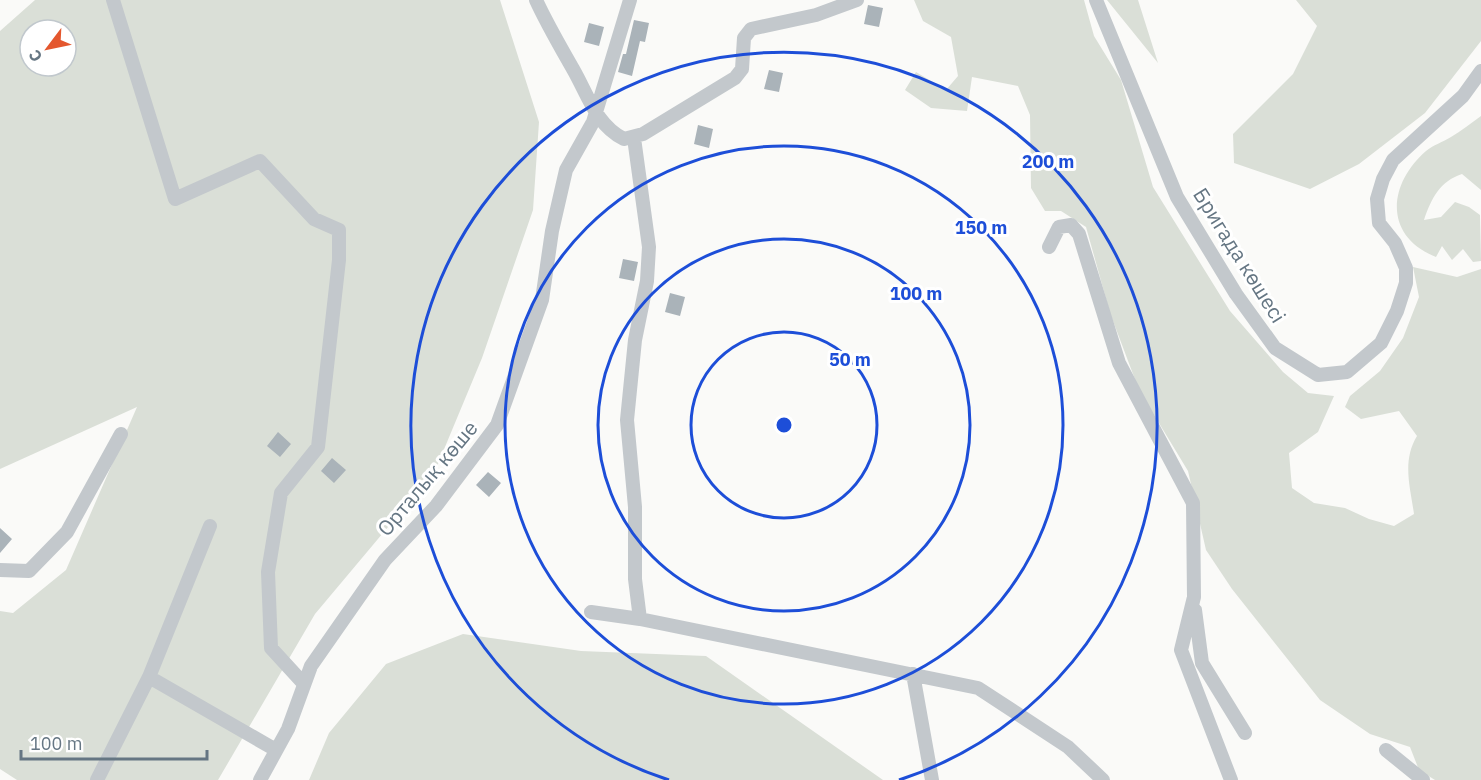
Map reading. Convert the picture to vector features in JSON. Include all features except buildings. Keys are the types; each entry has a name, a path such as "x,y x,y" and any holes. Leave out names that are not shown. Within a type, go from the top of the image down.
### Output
{"street":[{"path":"113,0 175,199 260,161 314,219 339,230 339,260 318,447 281,493 268,572 271,648 304,684"},
{"path":"536,0 550,32 595,112 615,134 624,139 634,138 735,78 742,69 744,38 751,29 816,15 857,0"},
{"name":"Орталық көше","path":"260,780 288,729 311,666 385,560 436,506 497,425 542,300 552,231 566,170 590,127 630,0"},
{"name":"Бригада көшесі","path":"1096,0 1177,197 1236,294 1275,348 1318,375 1347,372 1381,343 1397,311 1406,283 1406,268 1395,243 1378,223 1377,199 1383,179 1393,160 1463,96 1481,71"},
{"path":"634,138 649,247 647,281 635,340 627,420 635,507 635,579 640,619"},
{"path":"1049,247 1059,227 1071,225 1079,234 1119,363 1193,503 1194,597 1202,663 1245,733"},
{"path":"0,570 29,571 67,532 121,434"},
{"path":"97,780 148,677 210,526"},
{"path":"1194,597 1181,650 1230,780"},
{"path":"591,612 640,619 978,688 1068,747 1103,780"},
{"path":"913,674 932,780"},
{"path":"148,677 276,750"},
{"path":"1386,750 1423,780"}],"shaded area":[{"path":"35,0 500,0 539,122 533,210 482,358 435,471 315,614 218,780 17,780 0,769 0,611 13,613 66,570 137,407 0,469 0,31"},
{"path":"914,0 1084,0 1094,36 1121,80 1153,187 1230,311 1283,372 1308,393 1334,396 1318,432 1289,453 1292,488 1314,503 1345,508 1369,519 1394,526 1414,514 1408,464 1412,445 1417,436 1399,411 1361,419 1345,407 1350,396 1380,371 1403,338 1419,297 1413,267 1457,277 1481,269 1481,780 1435,780 1419,770 1410,747 1370,734 1320,700 1232,589 1206,550 1188,471 1139,390 1110,313 1086,227 1061,211 1045,211 1031,188 1030,115 1018,86 972,77 967,111 931,108 905,90 916,72 946,90 958,76 951,37 923,21"},
{"path":"1107,0 1138,0 1158,63"},
{"path":"1296,0 1481,0 1481,41 1425,113 1359,164 1310,189 1234,163 1233,134 1293,74 1317,26"},
{"path":"1481,116 1481,190 1462,174 1454,177 1437,192 1424,220 1441,217 1455,202 1469,207 1480,215 1481,261 1473,262 1463,249 1452,260 1442,246 1436,257 1419,248 1407,236 1400,223 1397,208 1398,194 1413,164 1426,151 1455,135"},
{"path":"463,634 581,651 706,656 883,780 309,780 329,733 386,664"}]}
